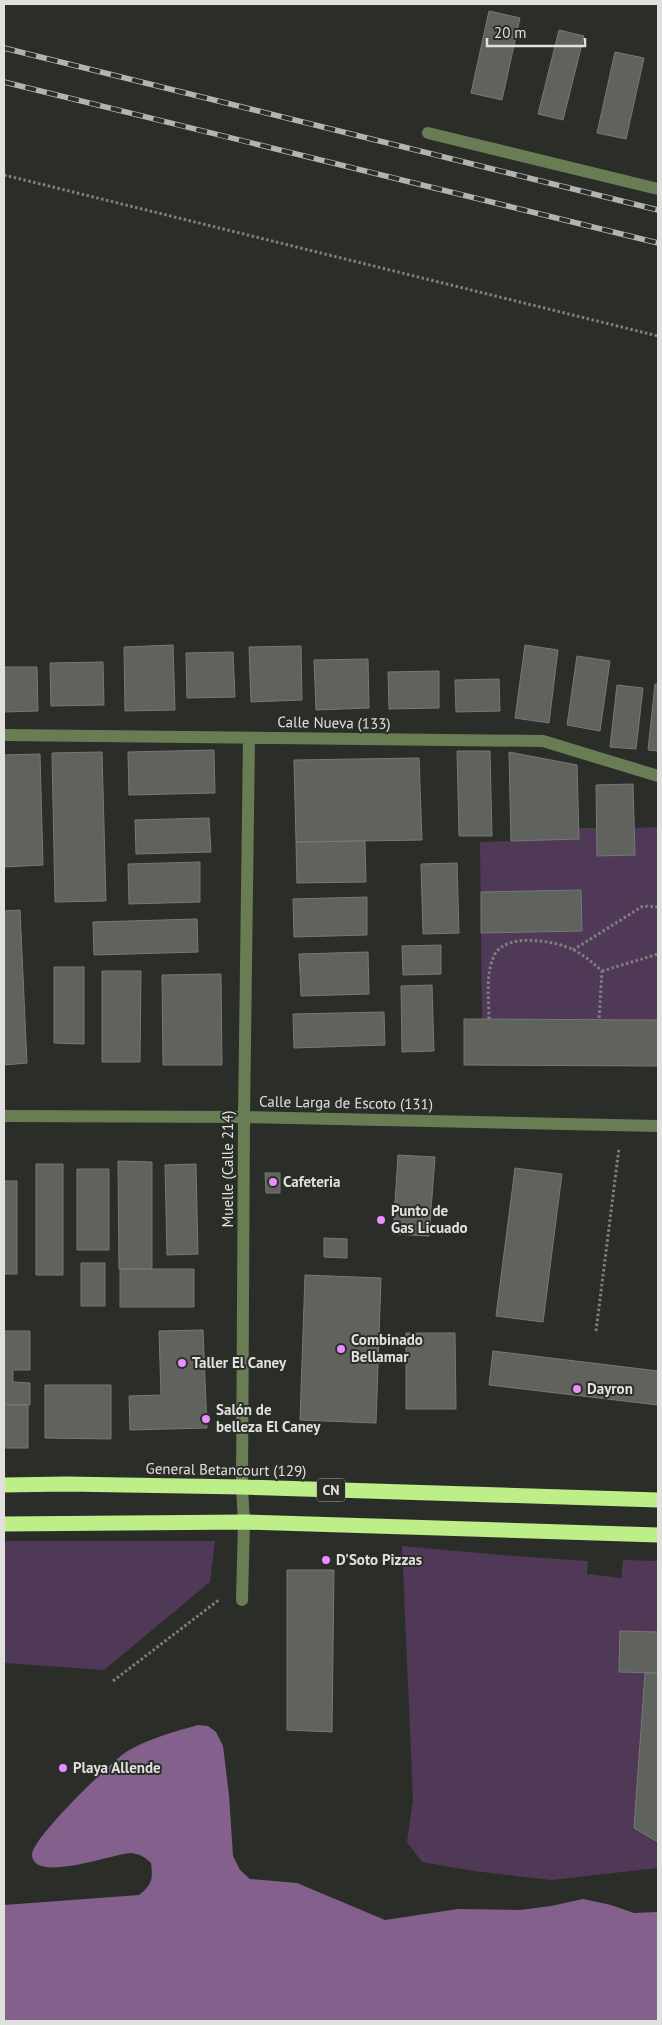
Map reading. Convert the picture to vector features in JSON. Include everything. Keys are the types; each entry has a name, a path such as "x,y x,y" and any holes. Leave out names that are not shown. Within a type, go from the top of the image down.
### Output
{"highway":[{"name":"General Betancourt (129)","path":"4,1485 66,1484 242,1487 658,1500"},
{"name":"CN","path":"4,1524 244,1522 658,1535"}],"street":[{"path":"428,133 658,189"},
{"name":"Calle Nueva (133)","path":"4,735 543,741 658,776"},
{"name":"Muelle (Calle 214)","path":"242,1600 244,1522 242,1487 244,1117 249,738"},
{"name":"Calle Larga de Escoto (131)","path":"4,1116 244,1117 658,1126"}],"path":[{"path":"4,175 658,336"},
{"path":"573,950 643,906 658,907"},
{"path":"489,1019 490,969 495,954 503,946 520,941 546,941 573,950 591,961 602,971"},
{"path":"602,971 658,954"},
{"path":"598,1020 602,971"},
{"path":"596,1331 622,1126"},
{"path":"113,1681 242,1582"}],"shaded area":[{"path":"658,827 658,1020 482,1019 480,842 578,839 579,828 597,828 597,856 634,828"},
{"path":"4,1541 215,1541 210,1582 104,1670 4,1663"},
{"path":"402,1546 588,1561 587,1574 621,1578 623,1560 658,1561 658,1868 551,1880 474,1871 422,1862 407,1842 413,1800"},
{"path":"198,1725 208,1726 216,1732 223,1746 229,1795 233,1856 240,1870 250,1879 297,1883 385,1920 458,1909 520,1910 583,1899 611,1905 634,1913 658,1912 658,2021 4,2021 4,1905 139,1895 147,1888 152,1878 151,1863 137,1854 122,1854 76,1865 46,1867 36,1863 32,1855 35,1846 57,1818 104,1770 126,1752 151,1740"}],"building":[{"path":"489,11 520,18 502,100 471,93"},
{"path":"559,30 584,36 563,120 538,114"},
{"path":"615,52 644,58 626,139 597,133"},
{"path":"173,645 175,710 125,711 124,647"},
{"path":"525,645 558,650 549,723 515,718"},
{"path":"301,646 302,700 251,702 249,647"},
{"path":"233,652 235,697 187,698 186,653"},
{"path":"577,656 610,661 600,731 567,725"},
{"path":"368,659 369,708 316,710 314,660"},
{"path":"103,662 104,705 51,706 50,663"},
{"path":"4,667 37,667 38,711 4,712"},
{"path":"439,671 439,708 389,709 388,672"},
{"path":"499,679 500,711 456,712 455,680"},
{"path":"655,684 658,684 658,751 648,750"},
{"path":"617,685 643,688 636,749 610,747"},
{"path":"214,750 215,793 129,795 128,752"},
{"path":"457,751 490,751 492,836 459,836"},
{"path":"102,752 106,901 55,902 52,753"},
{"path":"509,752 577,765 579,839 511,841"},
{"path":"40,754 43,865 4,867 4,755"},
{"path":"419,758 422,840 296,842 294,760"},
{"path":"633,784 635,855 597,856 596,785"},
{"path":"209,818 211,852 136,854 135,820"},
{"path":"365,841 366,882 297,883 296,842"},
{"path":"200,862 200,902 129,904 128,864"},
{"path":"457,863 459,933 423,934 421,864"},
{"path":"581,890 582,931 481,933 481,892"},
{"path":"367,897 367,935 294,937 293,899"},
{"path":"20,910 27,1063 4,1065 4,911"},
{"path":"197,919 198,952 94,955 93,922"},
{"path":"441,945 441,974 403,975 402,946"},
{"path":"368,952 369,994 301,996 299,954"},
{"path":"54,967 84,967 84,1044 54,1043"},
{"path":"102,971 141,971 140,1062 102,1062"},
{"path":"221,974 222,1065 163,1065 162,975"},
{"path":"432,985 434,1051 402,1052 401,986"},
{"path":"384,1012 385,1045 294,1048 293,1014"},
{"path":"464,1019 658,1020 658,1066 464,1065"},
{"path":"398,1155 435,1157 429,1236 393,1234"},
{"path":"118,1161 152,1162 152,1269 119,1269"},
{"path":"36,1164 63,1164 63,1275 36,1275"},
{"path":"196,1164 198,1254 167,1255 165,1165"},
{"path":"515,1168 562,1174 543,1322 496,1316"},
{"path":"77,1169 109,1169 109,1250 77,1250"},
{"path":"265,1173 280,1173 280,1193 266,1193"},
{"path":"4,1181 17,1181 17,1274 4,1274"},
{"path":"324,1238 347,1239 347,1258 324,1257"},
{"path":"81,1263 105,1263 105,1306 81,1306"},
{"path":"120,1269 194,1269 194,1307 120,1307"},
{"name":"Combinado Bellamar","path":"305,1275 381,1278 376,1423 300,1420"},
{"name":"Taller El Caney","path":"203,1330 207,1428 130,1430 129,1396 161,1395 159,1331"},
{"path":"4,1331 30,1331 30,1370 13,1370 13,1382 30,1383 30,1405 4,1404"},
{"path":"406,1333 455,1333 456,1409 406,1409"},
{"path":"493,1351 658,1371 658,1405 489,1385"},
{"path":"45,1385 111,1385 111,1439 45,1438"},
{"path":"4,1405 28,1405 28,1448 4,1448"},
{"path":"287,1570 334,1570 332,1732 287,1730"},
{"path":"620,1631 658,1632 658,1673 619,1672"},
{"path":"645,1673 658,1673 658,1842 634,1828"}],"railway":[{"path":"4,48 658,210"},
{"path":"4,82 658,243"}],"place":[{"name":"Cafeteria","path":"273,1182"},
{"name":"Punto de Gas Licuado","path":"381,1220"},
{"name":"Combinado Bellamar","path":"341,1349"},
{"name":"Taller El Caney","path":"182,1363"},
{"name":"Dayron","path":"577,1389"},
{"name":"Salón de belleza El Caney","path":"206,1419"},
{"name":"D'Soto Pizzas","path":"326,1560"},
{"name":"Playa Allende","path":"63,1768"}]}
